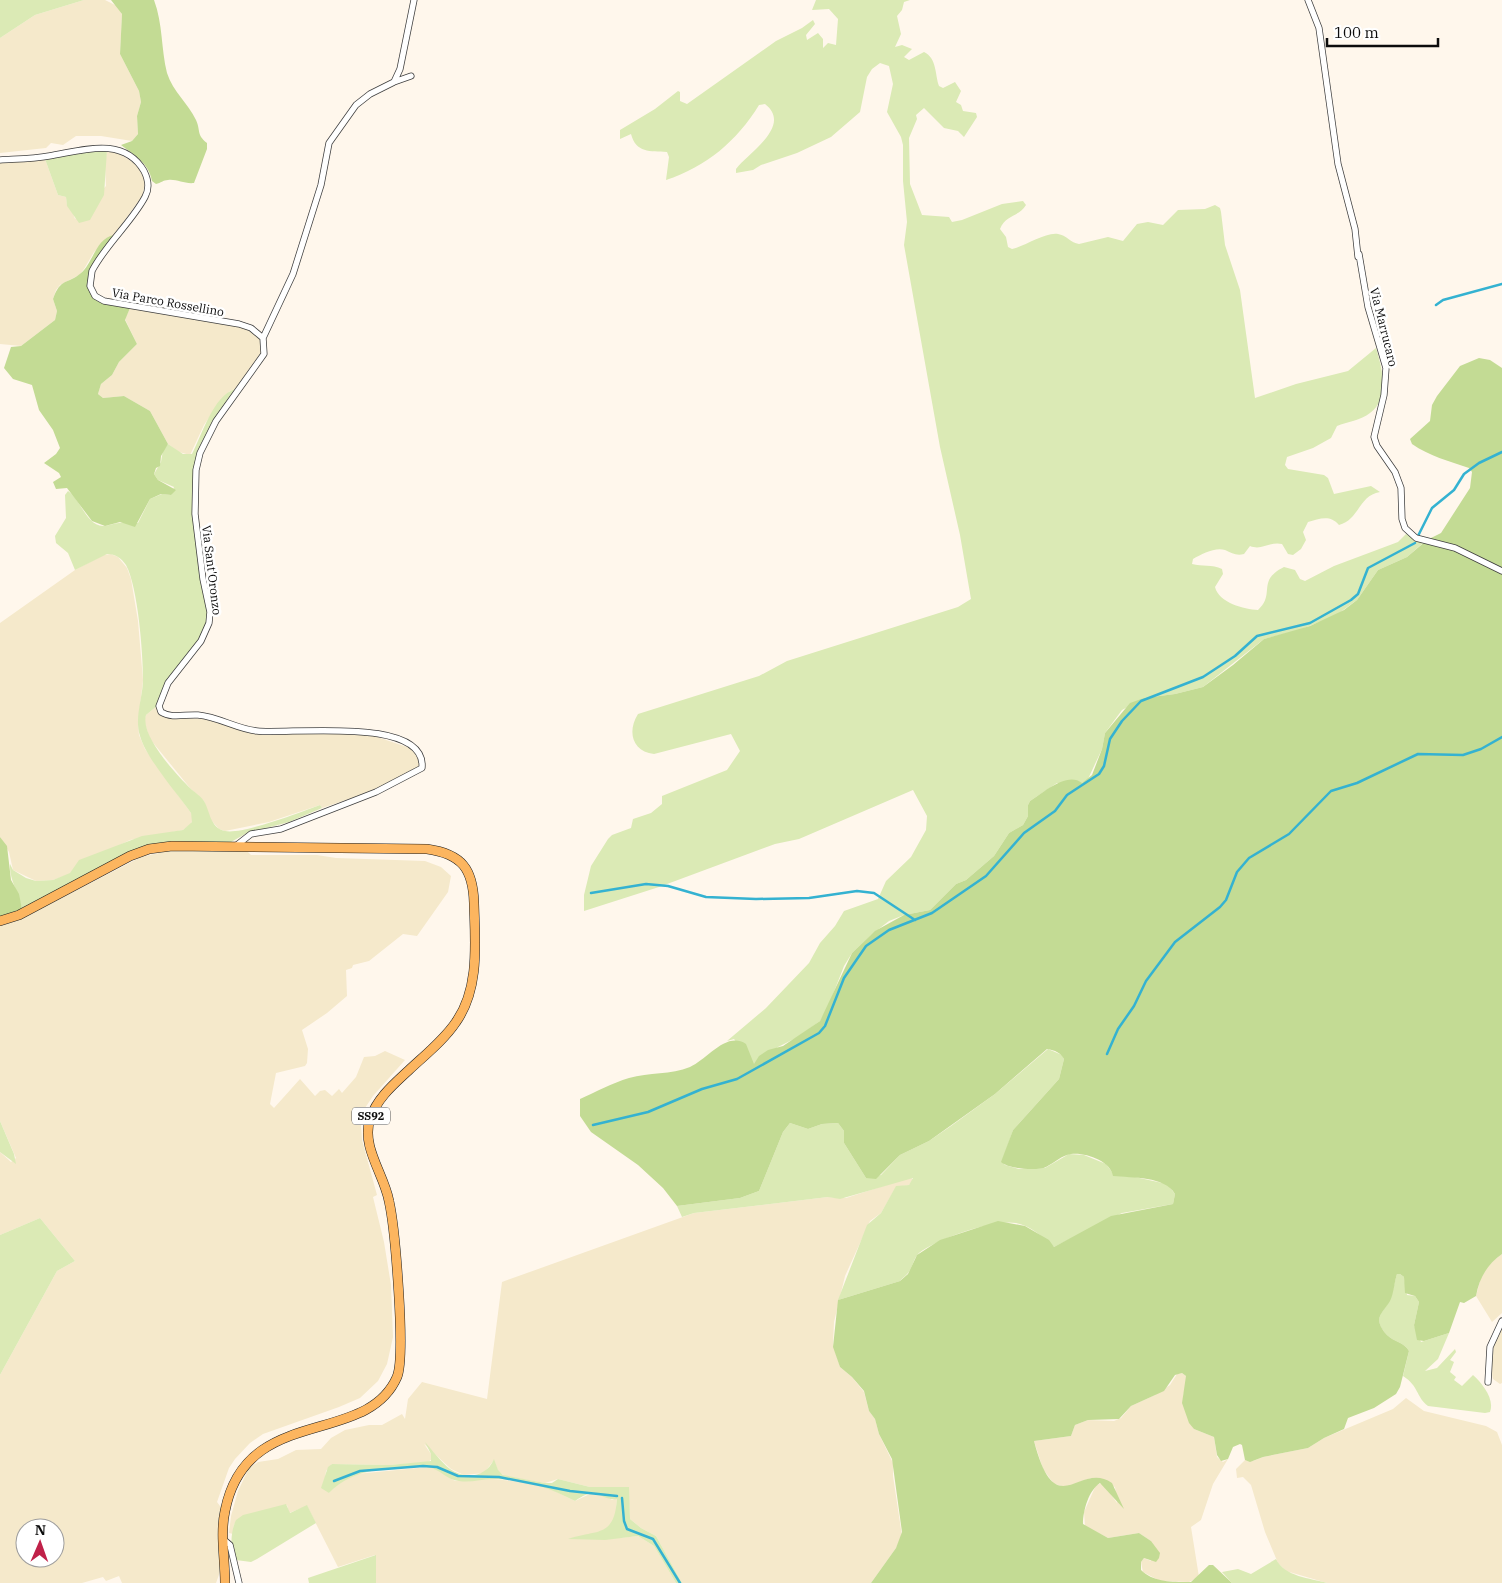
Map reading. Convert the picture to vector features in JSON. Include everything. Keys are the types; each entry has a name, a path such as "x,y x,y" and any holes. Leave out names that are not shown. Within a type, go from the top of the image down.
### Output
{"main road":[{"name":"SS92","path":"0,922 19,915 139,852 172,846 403,847 445,852 460,860 471,879 475,943 472,982 461,1015 448,1032 383,1096 373,1112 368,1126 370,1147 390,1202 401,1349 397,1376 385,1394 368,1407 276,1441 251,1457 236,1478 224,1511 225,1583"}],"street":[{"path":"394,82 400,69 414,0"},
{"name":"Via Marrucaro","path":"1308,0 1319,28 1338,164 1359,254 1368,307 1386,368 1384,395 1375,442 1395,472 1400,488 1404,525 1416,538 1455,548 1502,571"},
{"name":"Via Sant'Oronzo","path":"237,845 251,834 282,829 376,792 418,772 423,763 420,755 412,746 368,732 339,729 258,731 208,716 169,716 160,709 162,696 168,683 201,641 209,623 210,612 198,542 196,514 196,470 200,453 216,421 262,358 265,349 263,338 293,274 321,185 329,143 356,104 370,94 411,76"},
{"name":"Via Parco Rossellino","path":"0,160 50,156 92,148 108,148 127,155 138,164 146,176 147,193 92,271 90,286 95,296 104,301 238,324 251,328 263,338"},
{"name":"Via Marrucaro","path":"1357,264 1359,254"},
{"path":"1488,1382 1490,1347 1502,1321"},
{"path":"223,1539 230,1545 239,1583"}],"shaded area":[{"path":"84,0 105,0 117,6 122,14 120,54 139,91 141,102 137,116 138,134 132,141 101,136 76,136 63,145 51,143 46,148 0,153 0,38 35,15"},
{"path":"107,150 120,154 137,165 145,180 143,195 114,235 94,252 79,275 60,285 56,290 53,299 57,311 55,320 21,346 0,344 0,162 45,159 58,195 66,197 67,205 75,219 106,186 105,165"},
{"path":"130,308 238,326 250,330 261,340 263,349 260,357 235,389 230,391 218,404 204,425 190,455 179,452 168,444 150,411 124,396 103,398 98,394 101,384 112,375 119,362 137,344 125,319"},
{"path":"111,554 118,557 127,568 131,579 138,621 143,680 138,724 139,735 145,749 191,813 193,819 191,824 183,830 130,840 76,866 70,874 53,880 36,881 13,870 9,852 0,837 0,623 75,570 103,555"},
{"path":"157,706 164,716 168,718 207,719 258,733 339,731 368,734 410,748 418,756 420,767 376,790 322,808 320,805 269,822 225,831 219,829 210,819 204,801 190,788 150,739 144,721 146,715"},
{"path":"245,849 251,855 317,855 336,858 425,861 441,867 451,876 448,892 417,936 403,934 369,961 353,965 352,968 346,970 347,996 327,1013 302,1030 308,1049 307,1063 305,1066 276,1073 270,1104 274,1108 300,1079 315,1096 320,1091 325,1090 332,1096 339,1089 342,1093 356,1077 364,1057 375,1056 385,1051 405,1060 373,1096 363,1111 361,1125 362,1140 377,1195 373,1197 384,1242 391,1285 393,1337 387,1364 378,1381 360,1398 263,1434 250,1443 235,1459 229,1468 217,1502 220,1506 223,1505 221,1569 216,1583 122,1583 119,1576 106,1581 103,1577 82,1583 0,1583 0,1375 57,1271 75,1261 40,1218 0,1235 0,1152 11,1162 16,1158 0,1121 0,926 21,919 141,857 173,850"},
{"path":"911,1177 913,1180 909,1185 896,1187 881,1213 870,1221 845,1276 834,1322 833,1344 840,1367 852,1377 864,1392 869,1411 875,1419 879,1434 893,1463 893,1476 902,1536 896,1548 871,1583 682,1583 656,1536 641,1528 630,1519 628,1487 590,1487 558,1479 545,1483 505,1476 498,1471 494,1460 484,1473 464,1475 451,1469 424,1444 431,1454 432,1459 428,1462 390,1465 332,1464 326,1471 325,1478 329,1493 338,1483 356,1474 428,1467 436,1469 455,1481 493,1479 522,1482 549,1488 575,1501 592,1493 612,1500 617,1498 616,1515 610,1527 599,1533 570,1539 638,1536 654,1546 676,1583 376,1583 375,1555 338,1567 307,1506 289,1513 287,1505 234,1524 233,1534 229,1533 231,1516 238,1491 249,1468 258,1462 278,1459 296,1450 321,1449 331,1438 345,1430 369,1425 382,1425 402,1414 405,1419 408,1399 422,1382 487,1399 502,1282 694,1213 828,1197 846,1198"},
{"path":"1502,1254 1502,1313 1492,1322 1476,1296 1481,1277 1490,1263"},
{"path":"1502,1327 1502,1383 1500,1384 1493,1379 1491,1369 1494,1345"},
{"path":"1182,1373 1186,1376 1187,1381 1183,1396 1194,1429 1214,1437 1217,1457 1223,1462 1228,1459 1213,1484 1201,1520 1191,1527 1199,1577 1189,1582 1160,1581 1143,1572 1141,1562 1144,1558 1151,1561 1151,1541 1139,1533 1108,1538 1085,1526 1084,1512 1096,1485 1103,1483 1117,1503 1115,1487 1091,1478 1066,1487 1054,1484 1043,1469 1034,1441 1071,1436 1075,1425 1088,1420 1114,1421 1121,1418 1131,1406 1155,1395 1170,1385 1177,1374"},
{"path":"1406,1398 1424,1411 1486,1426 1497,1432 1502,1445 1502,1583 1327,1583 1286,1571 1278,1563 1265,1532 1251,1485 1243,1477 1237,1478 1236,1469 1245,1460 1253,1461 1263,1457 1308,1448 1324,1438 1393,1409"}],"green space":[{"path":"0,0 84,0 35,15 0,38"},
{"path":"111,0 154,0 159,18 167,73 173,86 193,114 200,135 207,143 207,149 194,183 165,180 156,184 152,181 145,165 121,145 132,141 138,134 137,116 141,102 139,91 120,54 122,14"},
{"path":"816,0 910,0 904,2 902,10 897,16 901,34 895,47 902,45 912,49 904,57 909,60 924,52 928,55 933,62 939,86 943,88 955,82 961,91 956,102 961,105 963,111 976,113 977,117 964,137 958,131 944,128 924,108 916,115 917,119 909,138 910,184 922,215 949,217 952,222 962,220 1002,204 1023,201 1026,205 1023,209 1009,218 1000,229 1006,237 1008,247 1012,249 1053,234 1061,235 1079,244 1108,237 1123,241 1137,224 1148,222 1163,225 1178,210 1205,209 1215,205 1220,208 1225,245 1240,290 1255,398 1296,384 1348,371 1376,348 1383,382 1380,400 1376,407 1362,417 1337,426 1331,438 1313,448 1287,457 1285,465 1288,469 1324,475 1328,478 1334,494 1371,486 1380,492 1373,494 1363,502 1351,518 1339,525 1328,518 1308,522 1303,532 1306,540 1301,549 1293,555 1288,554 1282,544 1278,543 1258,547 1250,546 1241,555 1217,549 1193,559 1192,564 1222,569 1223,574 1215,587 1221,597 1239,607 1258,610 1266,598 1268,583 1271,577 1284,567 1295,570 1300,579 1305,581 1334,566 1398,542 1406,534 1423,543 1407,557 1378,570 1357,600 1335,616 1299,630 1264,639 1203,687 1175,694 1144,698 1122,710 1105,733 1102,749 1088,779 1082,783 1057,783 1030,801 1028,816 1023,825 1009,833 994,856 966,880 956,884 930,910 904,915 889,921 871,935 852,953 844,966 828,1007 820,1021 798,1037 778,1047 754,1065 734,1039 727,1041 766,1008 809,963 820,943 835,926 844,911 878,899 886,881 911,857 926,830 927,816 913,790 799,839 775,844 659,887 584,911 584,895 591,866 608,839 612,835 631,828 633,819 651,813 662,804 662,796 727,770 740,751 731,734 654,754 647,752 636,745 632,734 638,714 759,676 787,661 958,607 971,599 960,535 940,447 904,245 907,222 903,181 903,145 901,137 887,112 893,84 889,66 880,63 872,69 867,77 860,112 831,137 753,170 736,173 736,169 766,139 771,130 774,121 772,112 765,104 759,105 741,130 719,151 694,168 666,180 669,157 667,152 649,151 640,148 636,145 631,134 620,139 620,130 655,109 678,91 680,92 680,101 687,104 776,41 802,28 813,20 815,24 806,35 807,40 818,33 823,39 823,48 828,43 836,45 838,19 829,9 812,10"},
{"path":"107,150 104,195 90,220 79,223 67,206 66,197 58,195 45,159 80,152"},
{"path":"114,235 93,265 89,290 97,301 130,308 125,320 137,344 119,362 112,375 101,384 98,394 103,398 124,396 150,411 168,444 161,456 160,466 156,468 154,474 158,480 176,490 171,495 161,494 150,499 135,527 120,522 105,526 92,521 67,488 56,489 53,482 61,477 59,473 44,463 56,454 60,448 53,430 39,410 32,385 13,379 4,368 11,347 21,346 55,320 57,311 53,299 59,287 81,273 103,241"},
{"path":"1479,358 1490,360 1502,368 1502,1254 1484,1272 1476,1296 1464,1303 1460,1302 1449,1333 1424,1341 1417,1340 1414,1325 1419,1302 1415,1296 1405,1293 1404,1277 1397,1274 1390,1301 1379,1320 1382,1329 1387,1335 1409,1351 1400,1387 1396,1394 1374,1408 1348,1418 1344,1429 1308,1448 1263,1457 1250,1462 1245,1460 1242,1445 1240,1444 1233,1447 1228,1459 1221,1461 1217,1455 1214,1437 1194,1429 1189,1423 1182,1403 1186,1376 1182,1373 1175,1375 1164,1391 1131,1406 1119,1419 1088,1420 1075,1425 1071,1436 1034,1441 1042,1466 1051,1480 1060,1486 1100,1478 1112,1483 1124,1509 1100,1483 1093,1490 1087,1501 1083,1524 1108,1538 1139,1533 1151,1541 1160,1553 1156,1562 1144,1558 1141,1562 1141,1570 1146,1574 1158,1580 1191,1582 1209,1565 1213,1565 1232,1583 871,1583 896,1548 902,1532 892,1459 879,1434 875,1419 869,1411 864,1391 840,1367 833,1347 838,1300 900,1281 908,1274 917,1255 940,1240 998,1221 1025,1226 1049,1240 1054,1247 1111,1216 1173,1204 1175,1194 1170,1188 1156,1181 1113,1176 1108,1166 1103,1162 1083,1154 1061,1157 1046,1167 1037,1169 1016,1168 1001,1162 1013,1130 1059,1079 1064,1059 1057,1052 1047,1049 995,1094 929,1141 900,1155 876,1179 866,1178 844,1143 844,1131 838,1123 822,1124 808,1129 790,1123 783,1132 759,1191 740,1198 677,1206 663,1188 638,1165 591,1132 580,1116 580,1099 629,1078 683,1070 697,1063 724,1043 731,1041 739,1041 746,1044 754,1064 759,1056 768,1050 783,1046 820,1021 852,953 875,931 904,915 930,910 956,884 966,880 994,856 1009,833 1023,825 1028,816 1030,801 1062,781 1076,780 1082,783 1092,775 1102,749 1105,733 1130,703 1144,698 1175,694 1203,687 1264,639 1310,626 1344,610 1357,600 1378,570 1407,557 1427,540 1441,533 1470,488 1472,472 1469,468 1425,452 1412,444 1410,439 1430,421 1432,405 1460,366"},
{"path":"235,389 214,420 201,445 193,514 207,623 199,640 166,682 157,706 146,715 146,724 148,733 160,754 184,782 203,799 213,823 220,829 225,831 244,830 320,805 322,808 289,822 247,833 231,842 162,844 22,909 11,876 10,864 13,870 26,878 36,881 53,880 70,873 79,860 142,836 183,830 192,822 191,813 155,765 143,745 138,729 138,715 143,686 141,637 134,588 126,565 118,557 107,554 75,570 68,553 56,543 55,536 66,518 65,495 68,491 77,500 88,517 97,525 138,523 150,499 162,494 171,495 174,487 158,480 154,474 161,462 163,450 168,444 183,454 192,454 214,408 220,399"},
{"path":"0,837 7,846 11,880 19,894 22,909 0,917"},
{"path":"1048,1049 1062,1055 1064,1059 1059,1079 1013,1130 1002,1162 1005,1165 1019,1169 1045,1168 1069,1154 1084,1155 1106,1164 1112,1172 1167,1184 1175,1194 1173,1204 1122,1213 1054,1247 1032,1229 1016,1223 994,1224 966,1231 919,1253 910,1271 900,1281 838,1300 867,1225 881,1213 896,1186 909,1185 913,1178 840,1199 828,1197 694,1213 682,1217 677,1206 740,1198 759,1191 783,1132 790,1123 808,1129 822,1124 838,1123 844,1131 844,1143 866,1178 881,1175 900,1155 929,1141 951,1126 995,1094"},
{"path":"0,1121 14,1154 16,1164 0,1152"},
{"path":"40,1218 75,1261 57,1271 0,1375 0,1235"},
{"path":"1397,1274 1404,1277 1407,1295 1415,1296 1419,1302 1414,1325 1421,1342 1449,1333 1438,1359 1425,1371 1437,1368 1455,1349 1456,1352 1450,1360 1454,1362 1450,1372 1456,1377 1454,1380 1462,1386 1473,1375 1484,1387 1489,1397 1491,1402 1490,1412 1428,1406 1421,1399 1412,1384 1403,1376 1409,1351 1387,1335 1379,1321 1381,1313 1389,1301"},
{"path":"425,1442 450,1469 462,1475 481,1473 491,1465 494,1459 498,1470 503,1475 545,1483 552,1483 558,1479 590,1487 629,1487 630,1519 641,1528 656,1536 682,1583 676,1583 654,1546 638,1536 605,1540 568,1539 603,1530 608,1526 615,1512 617,1499 589,1494 575,1501 546,1488 525,1482 504,1479 459,1481 428,1467 375,1470 350,1478 339,1484 329,1493 321,1488 328,1467 332,1464 390,1465 431,1461 431,1454"},
{"path":"286,1504 290,1513 307,1505 316,1523 251,1562 236,1560 232,1551 232,1540 236,1520 243,1515"},
{"path":"376,1555 376,1583 309,1583 308,1578"},
{"path":"1276,1559 1285,1570 1327,1583 1232,1583 1222,1572 1238,1569 1251,1574"}],"waterway":[{"path":"1436,305 1443,300 1502,284"},
{"path":"1418,536 1432,508 1454,490 1464,474 1479,463 1502,452"},
{"path":"593,1125 648,1112 702,1089 737,1079 819,1033 825,1026 844,978 866,946 889,930 932,913 986,876 1024,833 1055,811 1067,795 1099,774 1104,766 1110,739 1122,721 1141,701 1203,677 1235,656 1257,636 1310,623 1351,600 1358,594 1368,568 1415,543"},
{"path":"1107,1054 1118,1029 1134,1006 1146,981 1175,942 1220,907 1226,900 1237,872 1249,858 1289,834 1331,791 1357,783 1418,754 1463,755 1481,749 1502,737"},
{"path":"591,893 646,884 668,886 706,897 756,899 809,898 857,891 874,893 915,920"},
{"path":"334,1481 360,1471 423,1466 437,1467 458,1476 499,1477 570,1491 617,1496"},
{"path":"622,1498 624,1521 627,1529 653,1539 680,1583"}]}
